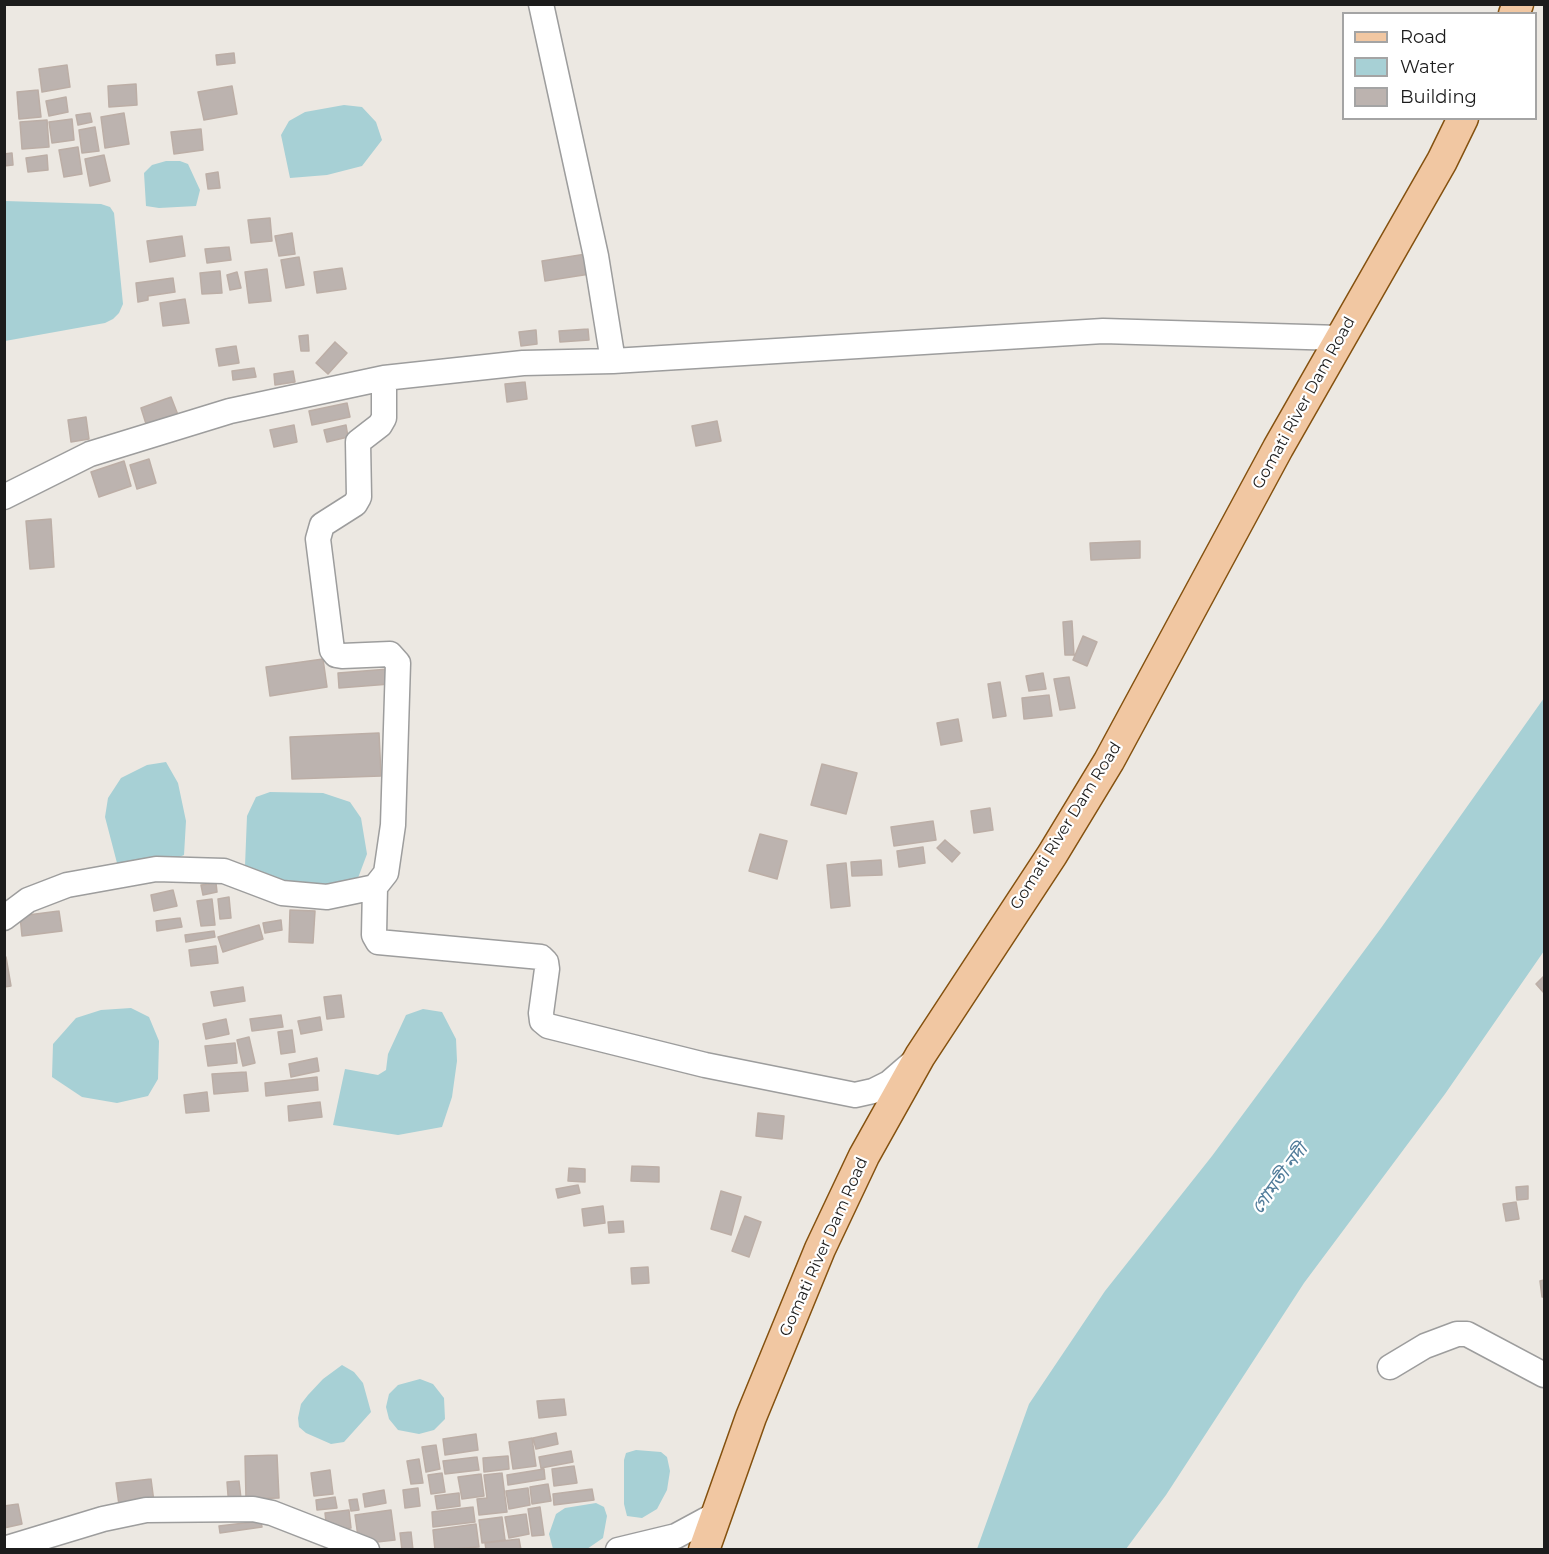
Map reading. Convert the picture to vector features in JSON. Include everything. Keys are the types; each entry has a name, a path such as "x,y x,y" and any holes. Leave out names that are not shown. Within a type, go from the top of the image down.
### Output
{"main road":[{"name":"Gomati River Dam Road","path":"704,1550 713,1516 820,1249 864,1156 920,1056 1052,855 1109,761 1340,338 1442,161 1462,120"}],"street":[{"path":"542,4 593,245 613,361"},
{"path":"4,497 90,454 230,411 384,378 523,363 613,361 1102,331 1340,338"},
{"path":"384,378 384,418 380,425 358,442 359,497 355,504 322,525 318,539 332,650 336,655 342,656 390,654 398,663 393,825 386,873 375,887 374,935 378,942 541,957 548,969 541,1013 542,1021 548,1026 705,1065 855,1095 873,1091 889,1083 920,1056"},
{"path":"4,918 28,900 67,885 156,869 224,871 282,892 327,897 375,887"},
{"path":"1390,1367 1425,1346 1457,1334 1467,1334 1545,1375"},
{"path":"4,1549 103,1519 146,1510 253,1509 272,1513 367,1550"},
{"path":"618,1550 676,1536 713,1516"}],"water":[{"path":"344,105 362,107 376,122 382,140 362,166 327,175 290,178 281,135 289,121 305,112"},
{"path":"166,161 180,161 188,164 200,190 196,206 159,208 146,206 144,173 152,165"},
{"path":"5,201 101,204 110,207 114,213 123,304 113,319 105,323 5,341"},
{"name":"গোমতী নদী","path":"1544,698 1544,951 1445,1094 1304,1283 1166,1495 1126,1549 977,1549 1029,1404 1105,1291 1212,1156 1381,928"},
{"path":"166,762 178,783 186,821 184,855 165,863 117,863 105,817 108,798 121,778 147,765"},
{"path":"270,792 323,793 350,802 361,818 367,854 358,878 332,889 307,893 245,866 247,816 256,797"},
{"path":"131,1008 149,1017 159,1041 158,1079 148,1096 117,1103 82,1097 52,1077 53,1044 76,1018 101,1010"},
{"path":"423,1009 442,1012 456,1039 457,1061 452,1097 442,1127 398,1135 333,1125 345,1069 378,1075 386,1070 388,1054 406,1015"},
{"path":"342,1365 354,1372 363,1383 371,1412 344,1442 331,1444 306,1433 299,1427 298,1418 301,1404 308,1395 323,1379"},
{"path":"420,1379 433,1384 444,1398 445,1419 434,1430 419,1434 398,1430 389,1419 386,1407 389,1394 398,1385"},
{"path":"636,1450 661,1452 667,1457 670,1471 667,1490 657,1509 642,1518 627,1516 624,1504 624,1460 626,1453"},
{"path":"596,1503 604,1507 607,1516 603,1538 587,1549 553,1549 549,1534 556,1514 565,1508"}],"building":[{"path":"234,53 235,63 217,65 216,55"},
{"path":"67,65 70,87 42,92 39,69"},
{"path":"136,84 137,105 109,107 108,86"},
{"path":"232,86 237,114 204,120 198,92"},
{"path":"38,90 41,117 19,119 17,92"},
{"path":"66,97 68,112 49,116 46,101"},
{"path":"90,113 92,122 78,125 76,115"},
{"path":"124,113 129,144 105,148 101,117"},
{"path":"72,119 74,140 52,143 49,122"},
{"path":"47,120 49,147 22,149 20,122"},
{"path":"95,127 99,151 82,153 79,130"},
{"path":"201,129 203,150 174,154 171,132"},
{"path":"78,147 82,174 64,177 59,150"},
{"path":"12,153 13,165 4,166 4,154"},
{"path":"47,155 48,170 28,172 26,158"},
{"path":"104,155 110,181 90,186 85,159"},
{"path":"218,172 220,188 208,189 206,174"},
{"path":"270,218 272,241 251,243 248,220"},
{"path":"292,233 295,254 279,256 275,236"},
{"path":"182,236 185,256 150,262 147,241"},
{"path":"229,247 231,260 207,263 205,249"},
{"path":"586,254 590,274 545,281 542,261"},
{"path":"299,257 304,285 286,288 281,260"},
{"path":"342,268 346,289 317,293 314,272"},
{"path":"267,269 271,301 249,303 245,272"},
{"path":"220,271 222,293 202,294 200,273"},
{"path":"237,272 241,288 230,290 227,275"},
{"path":"173,278 175,292 148,296 148,300 138,302 136,283"},
{"path":"185,299 189,323 163,326 160,303"},
{"path":"588,329 589,340 560,342 559,331"},
{"path":"536,330 537,344 521,346 519,332"},
{"path":"308,335 309,351 301,351 299,336"},
{"path":"335,342 347,353 328,374 316,363"},
{"path":"236,346 239,363 219,366 216,349"},
{"path":"254,368 256,377 233,380 232,371"},
{"path":"293,371 295,382 275,385 274,374"},
{"path":"525,382 527,399 507,402 505,384"},
{"path":"171,397 178,415 147,427 141,408"},
{"path":"347,403 350,417 312,425 309,411"},
{"path":"86,417 89,439 71,442 68,420"},
{"path":"717,421 721,441 696,446 692,426"},
{"path":"294,425 297,442 274,447 270,430"},
{"path":"346,425 348,437 327,442 324,430"},
{"path":"149,459 156,483 137,489 130,465"},
{"path":"124,461 131,486 99,497 91,472"},
{"path":"51,519 54,567 30,569 26,521"},
{"path":"1140,541 1140,558 1091,560 1090,543"},
{"path":"1072,621 1074,655 1065,655 1063,622"},
{"path":"1083,636 1097,642 1087,666 1073,660"},
{"path":"323,659 327,687 270,696 266,667"},
{"path":"389,669 390,684 339,688 338,673"},
{"path":"1043,673 1046,689 1029,691 1026,676"},
{"path":"1069,677 1075,708 1060,710 1054,679"},
{"path":"1000,682 1006,716 993,718 988,684"},
{"path":"1049,695 1052,716 1024,719 1022,698"},
{"path":"958,719 962,741 941,745 937,723"},
{"path":"379,733 381,776 292,779 290,737"},
{"path":"822,764 857,773 846,814 811,805"},
{"path":"990,808 993,830 974,833 971,811"},
{"path":"933,821 936,840 894,846 891,827"},
{"path":"760,834 787,841 777,879 749,871"},
{"path":"945,840 960,853 952,862 937,848"},
{"path":"923,847 925,863 899,867 897,851"},
{"path":"881,860 882,875 852,876 851,862"},
{"path":"846,863 850,906 831,908 827,865"},
{"path":"216,883 217,892 203,895 201,885"},
{"path":"173,890 177,906 154,911 151,895"},
{"path":"229,897 231,918 220,919 218,899"},
{"path":"212,899 215,925 201,926 197,901"},
{"path":"290,910 315,911 313,943 289,942"},
{"path":"59,911 62,931 22,936 20,916"},
{"path":"180,918 182,927 157,931 156,921"},
{"path":"281,920 282,930 265,933 263,923"},
{"path":"259,925 263,939 223,952 218,937"},
{"path":"214,931 215,937 186,942 185,935"},
{"path":"216,946 218,963 191,966 189,950"},
{"path":"6,957 11,986 4,987 4,958"},
{"path":"1544,976 1544,993 1536,984"},
{"path":"243,987 245,1001 214,1006 211,992"},
{"path":"341,995 344,1017 327,1019 324,997"},
{"path":"281,1015 283,1027 252,1031 250,1019"},
{"path":"320,1017 322,1030 301,1034 298,1021"},
{"path":"226,1019 229,1034 206,1039 203,1024"},
{"path":"292,1030 295,1052 281,1054 278,1032"},
{"path":"249,1037 255,1063 243,1066 237,1040"},
{"path":"235,1043 237,1063 208,1066 205,1046"},
{"path":"317,1058 319,1071 291,1077 289,1064"},
{"path":"246,1072 248,1091 214,1094 212,1074"},
{"path":"317,1077 318,1090 266,1096 265,1083"},
{"path":"207,1092 209,1111 186,1113 184,1095"},
{"path":"320,1102 322,1117 289,1121 288,1106"},
{"path":"758,1113 784,1116 782,1139 756,1136"},
{"path":"632,1166 659,1167 659,1182 631,1181"},
{"path":"569,1168 585,1169 585,1182 568,1181"},
{"path":"578,1185 580,1193 558,1198 556,1189"},
{"path":"1528,1186 1528,1199 1517,1200 1516,1187"},
{"path":"721,1191 741,1197 731,1235 711,1229"},
{"path":"1516,1202 1519,1219 1506,1221 1503,1204"},
{"path":"603,1206 605,1223 584,1226 582,1209"},
{"path":"745,1216 761,1222 749,1257 732,1251"},
{"path":"623,1221 624,1232 609,1233 608,1222"},
{"path":"648,1267 649,1283 632,1284 631,1268"},
{"path":"1544,1280 1544,1297 1542,1297 1540,1281"},
{"path":"564,1399 566,1415 539,1418 537,1401"},
{"path":"556,1433 558,1444 536,1449 533,1438"},
{"path":"476,1434 478,1450 445,1455 443,1439"},
{"path":"532,1438 536,1466 513,1469 509,1442"},
{"path":"436,1445 440,1469 426,1472 422,1447"},
{"path":"571,1451 573,1462 541,1468 539,1457"},
{"path":"277,1455 279,1498 246,1499 245,1456"},
{"path":"508,1456 509,1469 484,1472 483,1458"},
{"path":"477,1457 479,1470 445,1474 443,1461"},
{"path":"419,1459 423,1483 411,1484 407,1461"},
{"path":"574,1466 577,1483 554,1486 552,1469"},
{"path":"544,1469 545,1479 508,1485 507,1475"},
{"path":"330,1470 333,1494 314,1496 311,1473"},
{"path":"442,1473 445,1492 431,1494 428,1475"},
{"path":"502,1473 507,1512 479,1515 477,1499 487,1498 484,1475"},
{"path":"481,1474 484,1496 462,1499 458,1477"},
{"path":"151,1479 154,1502 119,1505 116,1483"},
{"path":"239,1481 242,1507 229,1508 227,1482"},
{"path":"548,1484 551,1501 532,1504 530,1487"},
{"path":"418,1488 420,1506 405,1508 403,1490"},
{"path":"528,1488 530,1505 509,1509 506,1491"},
{"path":"592,1489 594,1500 554,1505 553,1494"},
{"path":"384,1490 386,1503 365,1507 363,1494"},
{"path":"459,1493 460,1506 437,1509 435,1496"},
{"path":"335,1497 337,1508 317,1510 316,1500"},
{"path":"357,1499 359,1510 351,1511 349,1500"},
{"path":"18,1504 22,1524 4,1528 4,1506"},
{"path":"473,1507 475,1522 433,1527 432,1512"},
{"path":"540,1507 544,1535 532,1536 528,1509"},
{"path":"349,1510 351,1528 327,1531 325,1513"},
{"path":"391,1510 395,1540 359,1544 355,1515"},
{"path":"526,1514 529,1534 509,1538 505,1517"},
{"path":"502,1517 505,1540 482,1543 479,1520"},
{"path":"261,1521 262,1527 220,1533 219,1526"},
{"path":"476,1524 479,1547 435,1550 433,1530"},
{"path":"411,1532 413,1550 402,1550 400,1533"},
{"path":"519,1539 521,1550 486,1550 485,1543"}]}
